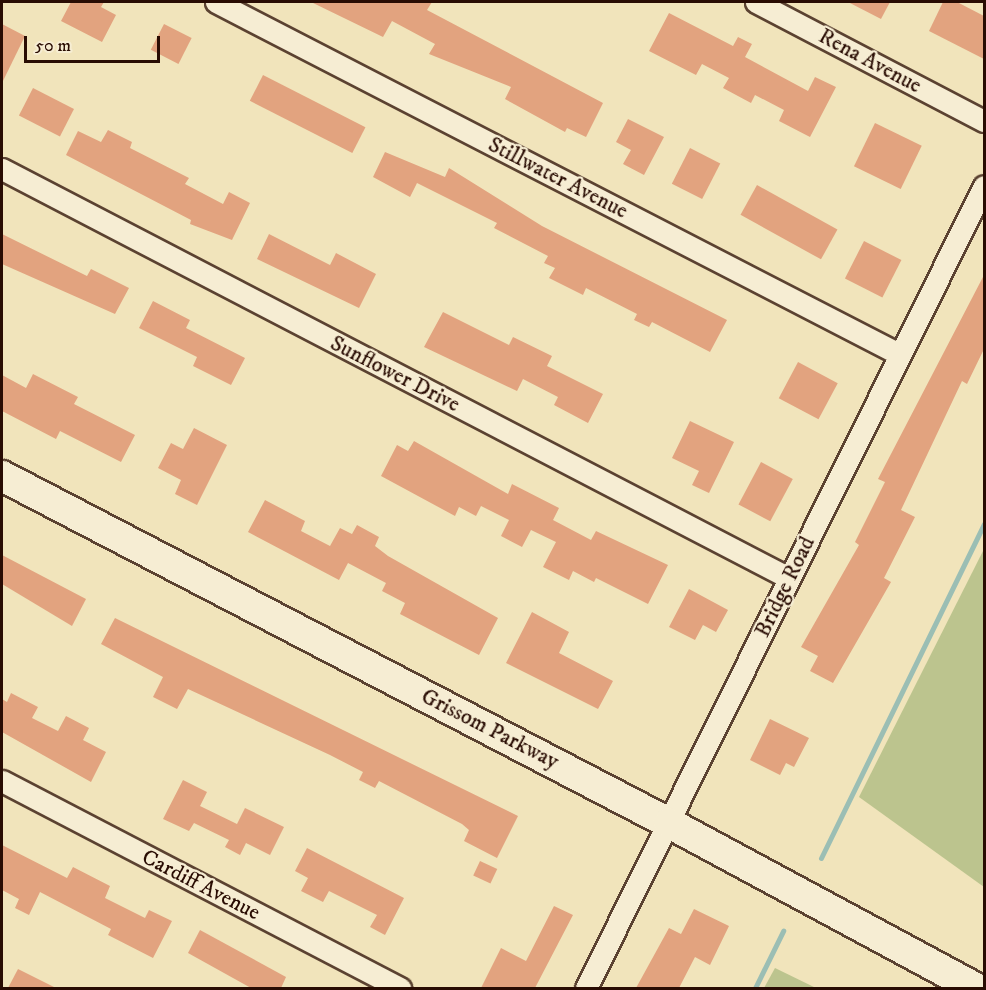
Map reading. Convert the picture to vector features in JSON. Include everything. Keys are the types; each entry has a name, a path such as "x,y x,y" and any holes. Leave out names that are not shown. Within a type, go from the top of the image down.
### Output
{"main road":[{"name":"Grissom Parkway","path":"2,476 669,823 975,988"}],"street":[{"name":"Stillwater Avenue","path":"216,2 899,354"},
{"name":"Rena Avenue","path":"756,2 984,121"},
{"name":"Sunflower Drive","path":"2,169 789,578"},
{"name":"Bridge Road","path":"586,988 984,186"},
{"name":"Cardiff Avenue","path":"2,781 400,988"}],"green space":[{"path":"984,549 984,887 859,797"},
{"path":"775,968 816,988 764,988"}],"building":[{"path":"71,2 104,2 101,7 116,15 102,42 61,21"},
{"path":"311,2 432,2 427,10 603,103 586,137 567,128 565,132 505,99 511,87 429,54 435,44 392,21 383,37"},
{"path":"848,2 890,2 881,19"},
{"path":"943,2 957,2 984,16 984,59 929,31"},
{"path":"669,13 733,46 738,37 752,44 745,57 808,91 815,77 836,87 810,137 779,121 784,110 755,95 751,103 723,88 729,78 702,64 696,75 649,51"},
{"path":"2,24 25,36 2,83"},
{"path":"164,24 192,38 178,64 151,50"},
{"path":"263,75 365,127 352,153 250,101"},
{"path":"33,88 74,109 60,137 19,116"},
{"path":"628,119 664,137 644,175 623,164 631,150 616,142"},
{"path":"875,123 922,146 901,189 854,166"},
{"path":"108,130 132,142 130,148 189,178 185,184 223,204 229,192 250,203 232,240 190,224 191,220 66,155 78,131 101,142"},
{"path":"690,148 720,163 702,199 672,184"},
{"path":"385,152 445,177 449,168 542,226 727,320 710,352 652,322 649,327 634,320 637,314 586,288 583,295 549,278 555,268 544,263 548,256 494,228 497,223 417,183 410,197 373,177"},
{"path":"757,185 837,230 821,259 741,215"},
{"path":"2,234 87,276 91,269 129,288 115,314 2,264"},
{"path":"269,234 330,265 336,253 376,274 359,308 257,259"},
{"path":"864,241 901,260 882,297 845,278"},
{"path":"984,275 984,349 967,384 962,381 901,510 915,517 884,578 891,582 833,683 810,671 818,656 801,647 859,545 855,542 885,482 878,479"},
{"path":"153,301 190,320 186,328 245,358 231,385 193,366 197,357 139,328"},
{"path":"443,312 509,345 513,337 552,356 547,366 603,394 588,423 554,405 558,397 523,379 517,391 424,347"},
{"path":"798,362 838,383 818,419 779,398"},
{"path":"33,374 78,397 74,404 135,435 121,462 60,431 56,439 2,411 2,375 26,388"},
{"path":"690,421 734,442 709,493 692,485 699,471 672,458"},
{"path":"194,428 227,445 197,505 175,494 181,480 158,468 171,443 183,449"},
{"path":"414,441 508,494 512,484 559,508 553,520 591,540 596,531 668,565 648,604 596,578 594,582 573,571 569,580 543,567 556,542 531,530 522,547 501,536 509,520 481,506 476,516 459,507 455,516 381,476 397,445 408,451"},
{"path":"761,462 793,479 770,521 738,504"},
{"path":"265,500 305,521 301,531 330,546 340,528 352,534 357,525 379,537 375,546 388,556 498,618 479,655 400,614 405,603 382,591 386,583 348,563 339,580 248,532"},
{"path":"2,555 86,599 72,626 2,584"},
{"path":"689,589 728,610 716,632 703,625 695,640 669,627"},
{"path":"532,612 569,632 559,653 613,681 598,709 506,663"},
{"path":"115,618 518,816 497,858 464,841 469,830 462,824 379,781 375,788 359,780 363,772 330,755 188,689 177,709 153,697 163,677 101,644"},
{"path":"11,693 38,707 32,718 58,731 66,716 89,728 83,740 106,752 91,782 2,732 2,699 7,702"},
{"path":"770,719 809,738 794,767 786,763 780,775 750,760"},
{"path":"183,780 207,792 200,806 237,824 245,808 284,827 270,855 246,843 240,855 225,847 229,840 194,823 189,831 163,819"},
{"path":"2,845 67,878 73,867 110,886 105,898 145,918 149,910 172,921 153,958 108,935 111,929 40,892 29,915 15,908 19,899 2,890"},
{"path":"307,848 404,898 385,935 370,927 377,915 329,891 323,902 301,891 308,878 295,871"},
{"path":"480,861 497,869 490,884 473,876"},
{"path":"554,906 573,915 535,988 481,988 501,948 526,961"},
{"path":"694,909 729,926 710,965 695,957 679,988 636,988 669,928 681,934"},
{"path":"200,930 286,977 281,988 251,988 188,953"},
{"path":"18,969 56,988 8,988"}],"waterway":[{"path":"821,858 984,524"},
{"path":"755,988 783,931"}]}
